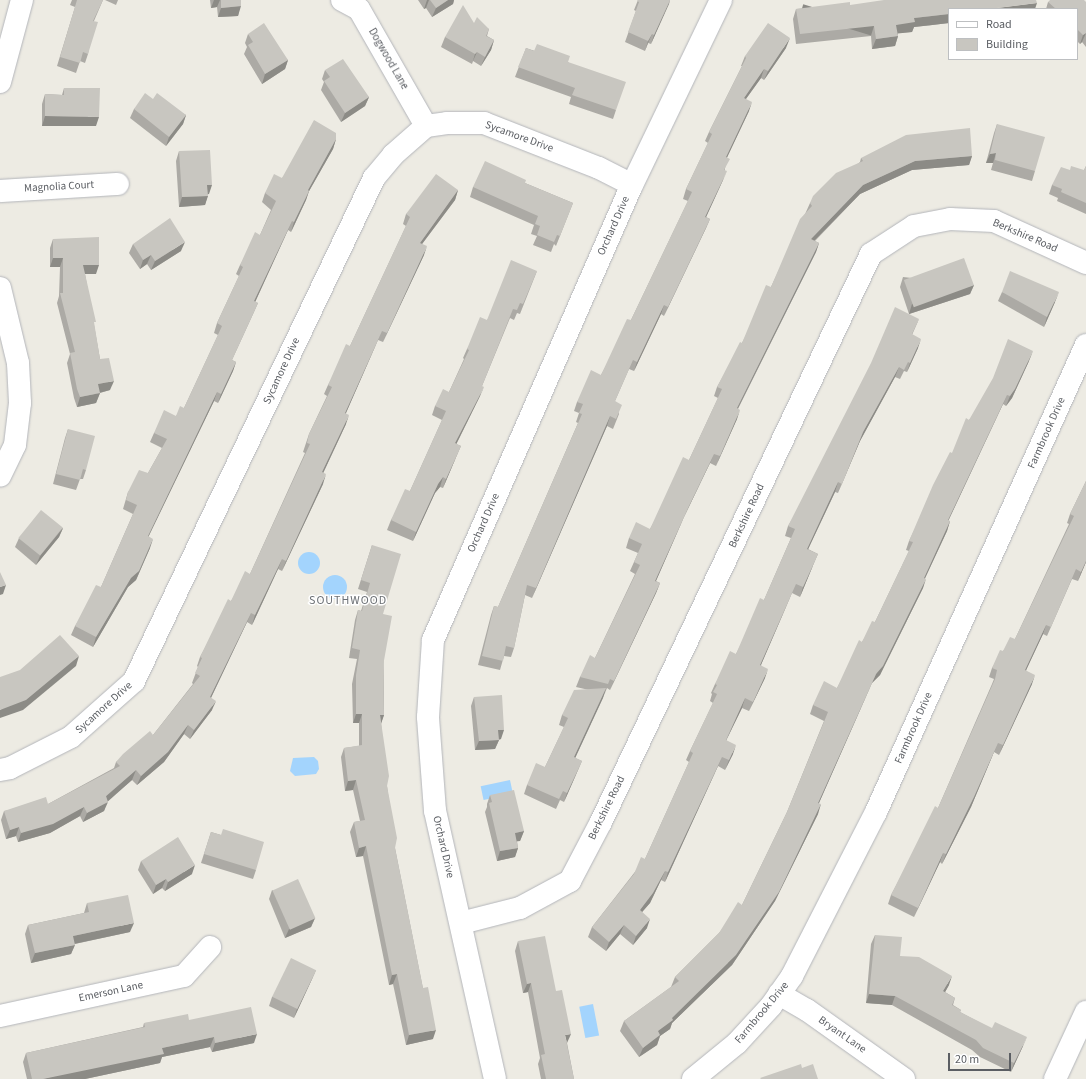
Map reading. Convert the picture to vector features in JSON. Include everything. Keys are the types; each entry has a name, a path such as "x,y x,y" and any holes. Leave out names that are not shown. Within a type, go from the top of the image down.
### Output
{"street":[{"path":"0,82 22,0"},
{"name":"Dogwood Lane","path":"342,0 359,9 426,126"},
{"name":"Orchard Drive","path":"495,1079 435,811 428,717 433,640 632,185 721,0"},
{"name":"Sycamore Drive","path":"0,770 10,768 71,737 134,681 374,178 393,155 426,126 447,123 484,123 600,168 632,185"},
{"name":"Magnolia Court","path":"0,191 118,184"},
{"name":"Berkshire Road","path":"461,923 520,908 570,881 601,822 871,254 914,226 950,219 994,221 1086,263"},
{"path":"0,288 18,363 20,403 15,445 0,476"},
{"name":"Farmbrook Drive","path":"693,1079 737,1043 779,994 792,976 876,812 1086,345"},
{"name":"Emerson Lane","path":"0,1016 184,976 210,947"},
{"name":"Bryant Lane","path":"779,994 807,1010 904,1079"},
{"path":"1055,1079 1086,1012"}],"water":[{"path":"309,552 317,555 320,563 317,571 309,574 301,571 298,563 301,555"},
{"path":"335,575 340,576 346,582 346,592 340,598 335,599 330,598 324,592 323,587 324,582 330,576"},
{"path":"314,757 318,761 319,769 316,774 295,776 290,771 293,758"},
{"path":"510,780 513,794 484,800 481,786"},
{"path":"593,1004 599,1035 585,1038 579,1007"}],"building":[{"path":"77,0 103,0 93,21 98,22 88,54 83,52 80,63 60,57"},
{"path":"221,0 241,0 241,6 221,8"},
{"path":"430,0 448,0 436,8"},
{"path":"670,0 654,35 652,34 648,41 628,32 639,2 637,1"},
{"path":"884,0 1036,0 1037,3 997,8 948,8 948,14 914,18 915,22 896,25 898,36 876,39 874,26 800,34 796,9 850,2 850,5"},
{"path":"1050,0 1084,0 1086,2 1086,33 1083,35 1078,30 1078,8 1055,8 1048,2"},
{"path":"463,5 474,23 477,17 489,29 486,36 494,40 485,57 477,52 475,54 445,37"},
{"path":"264,23 288,60 265,74 248,45 253,42 248,34"},
{"path":"768,23 790,38 768,71 764,69 744,98 752,102 726,157 730,159 724,170 727,171 705,217 710,219 668,307 664,305 637,362 633,360 615,401 622,405 616,419 610,416 536,588 527,585 514,648 506,646 503,661 482,656 494,606 498,607 582,414 579,413 583,404 577,402 591,370 601,375 627,319 631,320 692,192 686,189 712,134 709,132 746,58 745,56"},
{"path":"537,44 570,56 568,62 626,82 616,110 572,95 575,88 518,67 526,48 534,51"},
{"path":"343,59 369,97 345,113 324,81 330,77 325,70"},
{"path":"64,88 100,88 99,117 45,116 45,94 64,95"},
{"path":"145,93 153,99 157,93 186,115 169,137 134,109"},
{"path":"314,120 336,133 336,139 308,190 309,191 294,222 292,221 254,301 258,303 232,360 236,362 221,394 217,392 148,536 153,539 139,571 131,578 96,637 75,626 96,585 101,587 137,505 126,500 128,492 139,470 148,473 167,439 154,433 164,410 176,416 180,406 184,408 222,326 217,323 243,267 240,265 255,232 260,235 276,201 265,193 274,174 282,178"},
{"path":"997,124 1045,137 1035,171 995,160 996,153 990,154"},
{"path":"970,128 972,156 915,161 863,185 811,239 819,243 737,408 740,410 720,456 714,454 688,508 655,581 660,583 614,681 610,679 608,684 580,677 590,655 595,658 640,565 634,562 642,544 629,538 636,522 650,529 683,457 689,460 722,389 717,387 740,342 742,343 766,285 771,287 800,219 812,206 810,203 813,196 836,173 863,161 861,158 906,135"},
{"path":"210,150 212,185 207,185 208,196 182,197 179,151"},
{"path":"485,161 526,180 525,183 573,203 560,236 557,235 554,242 537,235 540,226 535,224 538,216 473,187"},
{"path":"1071,166 1084,170 1086,166 1086,203 1061,192 1062,189 1052,185 1061,167 1070,170"},
{"path":"436,174 458,190 420,243 427,246 387,333 382,331 345,413 349,415 322,472 326,474 286,561 282,559 255,615 251,613 210,697 216,701 194,730 188,725 168,752 141,776 136,770 106,796 108,802 87,813 84,807 53,824 21,833 19,827 10,830 4,811 46,797 48,804 120,766 116,762 123,754 150,731 153,735 200,676 195,673 202,658 200,657 228,599 231,601 245,571 250,574 310,444 307,443 309,434 332,387 328,385 346,344 350,346 410,217 406,214"},
{"path":"170,218 185,242 155,261 151,255 143,260 133,244"},
{"path":"99,237 99,265 83,265 96,322 94,322 100,359 109,358 114,381 98,384 100,393 80,397 70,353 75,352 60,293 63,293 63,258 53,258 53,239"},
{"path":"964,258 974,285 914,307 904,280"},
{"path":"511,260 537,271 523,304 520,303 517,310 513,309 482,386 484,387 455,443 461,446 446,479 443,477 438,484 416,532 391,520 405,489 410,491 446,411 435,406 443,389 449,392 469,350 467,349 480,317 487,320"},
{"path":"1010,271 1059,292 1047,317 1002,292"},
{"path":"895,307 919,319 912,334 921,339 910,363 908,362 904,370 899,367 863,432 842,484 838,482 807,549 818,554 803,587 796,584 760,665 768,669 753,702 745,698 726,740 736,745 729,760 722,757 668,872 665,871 653,893 640,910 650,919 636,936 624,925 609,942 592,927 634,874 641,857 645,859 693,753 690,751 717,694 713,692 717,685 715,684 730,651 736,654 760,598 764,600 795,529 788,526 871,363"},
{"path":"1008,339 1033,351 1015,389 1010,396 1007,395 948,520 950,521 924,578 926,579 883,666 876,674 818,803 821,804 779,892 736,955 672,1018 673,1020 658,1031 660,1035 643,1048 624,1021 679,981 675,977 719,933 738,902 742,905 787,812 828,712 813,705 824,681 837,688 859,640 862,642 872,621 875,622 913,542 909,541 933,485 950,452 952,453 966,418 969,420 993,378"},
{"path":"68,429 95,436 86,470 83,469 80,480 56,474"},
{"path":"1086,481 1086,561 1081,572 1076,569 1051,627 1046,625 1025,670 1035,675 1003,745 998,743 974,797 946,854 943,853 918,908 891,895 935,806 938,808 995,679 997,670 992,668 1000,650 1003,651 1010,637 1015,639 1074,516 1070,514"},
{"path":"41,510 63,528 40,556 18,538"},
{"path":"372,545 401,554 383,614 392,616 383,666 384,715 380,715 389,776 387,786 397,838 395,848 423,988 428,987 436,1030 409,1035 397,974 392,975 366,846 359,848 354,822 365,820 356,780 348,781 344,748 362,745 362,714 356,714 356,675 360,650 352,648 358,610 362,611 370,583 361,580"},
{"path":"0,572 6,585 0,587"},
{"path":"60,635 79,656 26,700 0,710 0,677 20,670"},
{"path":"606,688 574,757 582,761 567,793 563,791 559,799 527,785 536,763 545,767 568,718 562,715 574,690"},
{"path":"502,695 504,730 498,730 499,740 479,741 474,697"},
{"path":"514,790 524,831 515,833 518,848 500,851 489,803 492,802 490,795"},
{"path":"223,829 264,842 256,870 204,854 211,832 221,835"},
{"path":"178,837 195,865 168,882 166,879 156,885 141,861"},
{"path":"298,879 315,918 290,930 272,890"},
{"path":"128,895 134,923 73,936 75,945 35,953 28,925 89,912 87,903"},
{"path":"875,935 902,937 900,956 919,957 952,976 943,991 955,998 952,1005 961,1010 960,1012 992,1028 995,1022 1027,1037 1014,1063 983,1048 976,1040 895,996 869,994"},
{"path":"545,936 556,991 562,990 571,1034 565,1035 574,1079 546,1079 541,1055 545,1054 531,983 527,984 518,941"},
{"path":"291,958 316,970 297,1009 272,997"},
{"path":"251,1007 257,1034 215,1043 214,1037 162,1048 164,1054 43,1079 32,1079 26,1053 145,1027 144,1023 188,1014 189,1020"},
{"path":"801,1064 802,1068 813,1064 818,1079 760,1078"}],"district":[{"name":"SOUTHWOOD","path":"348,601"}]}
